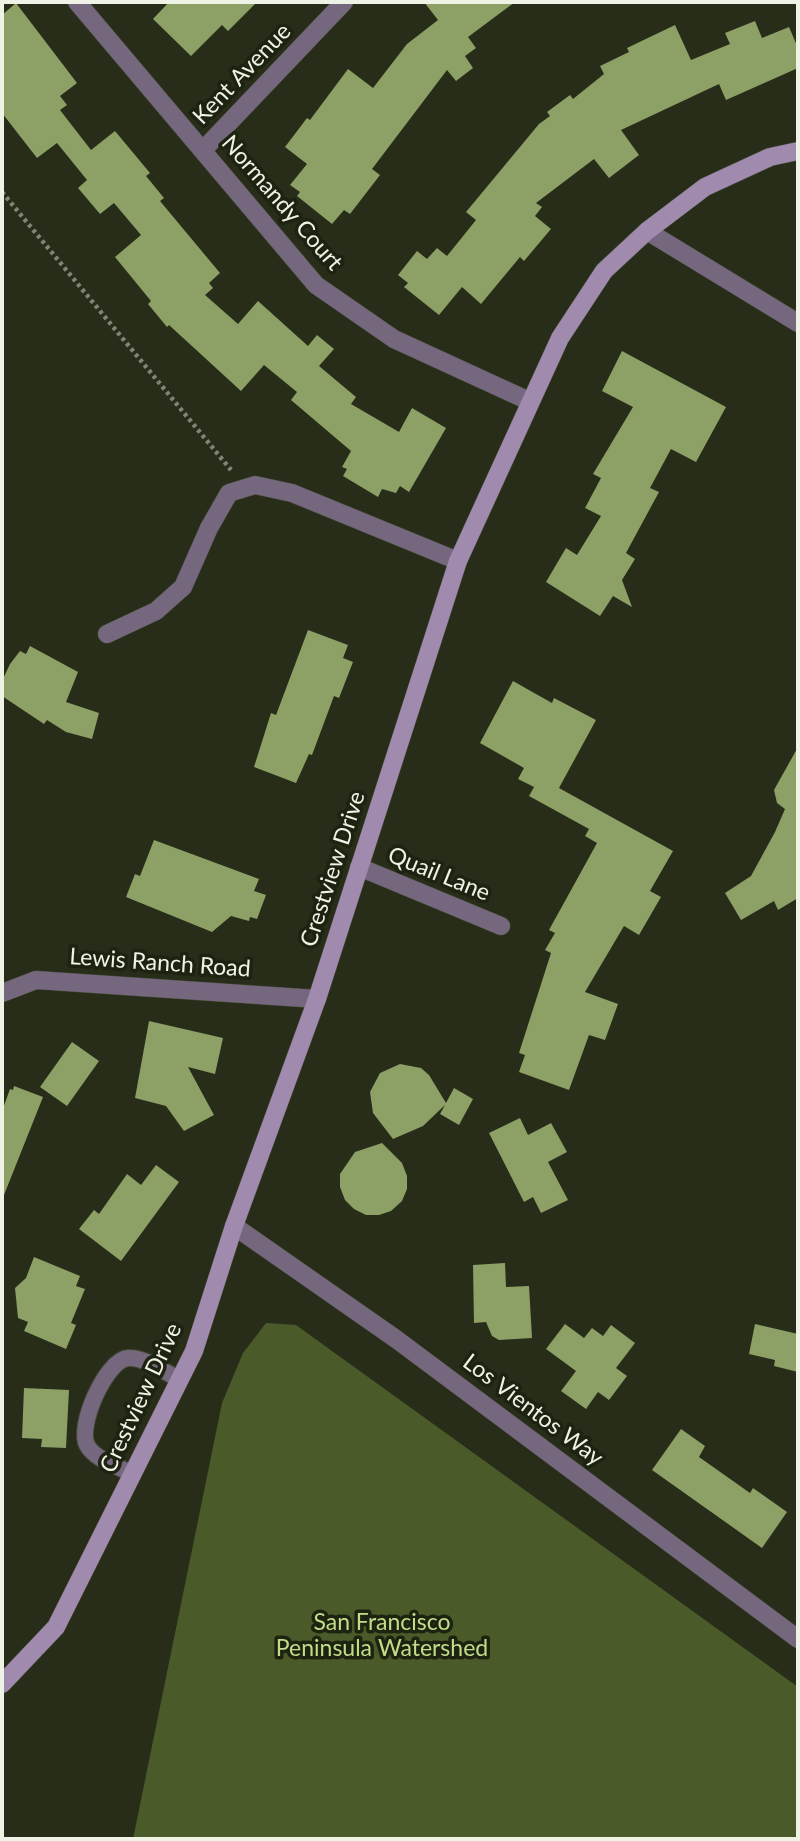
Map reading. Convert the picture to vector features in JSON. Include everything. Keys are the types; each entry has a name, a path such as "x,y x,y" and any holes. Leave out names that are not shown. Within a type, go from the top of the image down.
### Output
{"street":[{"name":"Normandy Court","path":"77,2 204,149 316,285 394,339 529,401"},
{"name":"Kent Avenue","path":"204,149 344,2"},
{"name":"Crestview Drive","path":"2,1684 56,1627 194,1351 234,1226 317,999 458,561 560,338 604,271 647,231 705,187 770,157 798,151"},
{"path":"647,231 798,323"},
{"path":"107,635 156,611 183,587 209,528 229,493 255,485 292,493 458,561"},
{"name":"Quail Lane","path":"359,867 501,926"},
{"name":"Lewis Ranch Road","path":"2,993 36,980 317,999"},
{"name":"Los Vientos Way","path":"234,1226 396,1339 798,1639"}],"lane":[{"path":"133,1474 93,1453 84,1437 86,1422 106,1373 115,1362 128,1358 143,1361 179,1379"}],"path":[{"path":"2,192 229,469 255,485"}],"green space":[{"name":"San Francisco Peninsula Watershed","path":"266,1323 296,1325 798,1687 798,1839 133,1839 222,1403 243,1353"}],"building":[{"path":"169,2 257,2 228,31 222,25 191,56 153,19"},
{"path":"424,2 515,2 468,37 476,48 465,56 473,68 456,81 447,70 372,169 380,175 350,214 344,210 332,224 297,196 300,192 290,185 307,164 285,147 307,118 310,120 348,69 373,88 407,44 438,20"},
{"path":"16,3 77,83 60,96 67,105 60,110 91,150 115,131 150,173 146,176 164,198 160,201 220,273 209,283 213,288 205,295 238,324 258,301 308,346 317,335 334,349 319,366 356,397 351,404 399,432 412,408 446,428 409,492 400,486 396,493 382,489 378,497 343,476 347,469 342,467 351,451 291,400 297,392 264,365 241,391 169,325 167,327 148,304 151,301 115,257 141,235 114,203 100,214 78,188 87,180 57,143 37,158 2,113 2,15"},
{"path":"755,21 762,38 789,27 798,48 798,68 726,100 719,84 621,130 639,155 609,178 594,159 536,203 542,207 535,216 551,229 524,261 520,257 481,304 462,287 439,315 404,287 408,283 398,275 417,251 427,259 437,248 447,256 476,220 466,212 539,124 550,116 547,112 570,95 573,99 604,74 600,66 629,52 627,48 675,25 691,60 730,44 725,33"},
{"path":"622,351 726,407 696,462 671,449 650,488 659,492 626,553 635,559 622,580 632,607 613,596 600,616 546,582 566,548 577,555 601,516 585,508 601,478 593,474 633,407 602,391"},
{"path":"308,630 348,645 343,658 353,662 339,698 334,696 312,755 309,754 296,783 254,767 271,713 276,715"},
{"path":"30,646 78,672 66,702 99,713 92,739 66,732 47,720 44,724 2,696 2,681 10,664 20,651 26,654"},
{"path":"513,681 552,703 554,698 596,720 559,788 673,851 650,891 661,897 639,935 624,926 585,992 618,1004 605,1040 589,1035 569,1090 519,1072 525,1055 519,1053 551,953 545,950 555,933 549,930 597,843 585,836 589,829 529,796 534,787 518,779 524,768 480,743"},
{"path":"798,747 798,898 778,910 774,901 741,920 725,893 751,876 775,832 785,809 777,803 774,790"},
{"path":"154,840 259,879 254,891 266,895 257,919 250,917 249,921 231,916 212,932 126,897 135,874 140,876"},
{"path":"149,1021 223,1038 215,1074 188,1067 214,1115 184,1131 166,1106 135,1098"},
{"path":"72,1042 99,1061 67,1106 40,1087"},
{"path":"400,1064 421,1068 429,1075 446,1103 454,1088 473,1099 459,1125 440,1114 445,1105 423,1126 393,1139 373,1113 370,1092 380,1073"},
{"path":"14,1086 43,1097 2,1200 2,1111 10,1089 13,1090"},
{"path":"520,1118 528,1135 551,1123 567,1152 548,1162 568,1200 541,1213 533,1197 524,1202 489,1133"},
{"path":"382,1143 402,1163 407,1176 407,1189 402,1201 391,1211 366,1215 345,1200 340,1187 340,1174 355,1152"},
{"path":"156,1165 179,1182 121,1261 79,1229 94,1210 99,1214 127,1174 141,1185"},
{"path":"34,1257 80,1276 76,1286 85,1289 71,1323 76,1325 66,1349 24,1331 28,1322 18,1318 15,1288 26,1278"},
{"path":"505,1263 506,1287 529,1286 532,1338 499,1340 492,1336 486,1322 474,1323 473,1265"},
{"path":"565,1324 584,1338 592,1328 603,1336 611,1325 635,1343 616,1368 627,1376 609,1400 598,1392 586,1409 561,1391 576,1371 546,1349"},
{"path":"755,1324 798,1334 798,1372 774,1366 775,1360 749,1354"},
{"path":"24,1388 69,1390 66,1448 41,1447 42,1439 22,1438"},
{"path":"681,1429 705,1446 699,1457 750,1493 753,1488 787,1512 762,1548 652,1470"}]}
